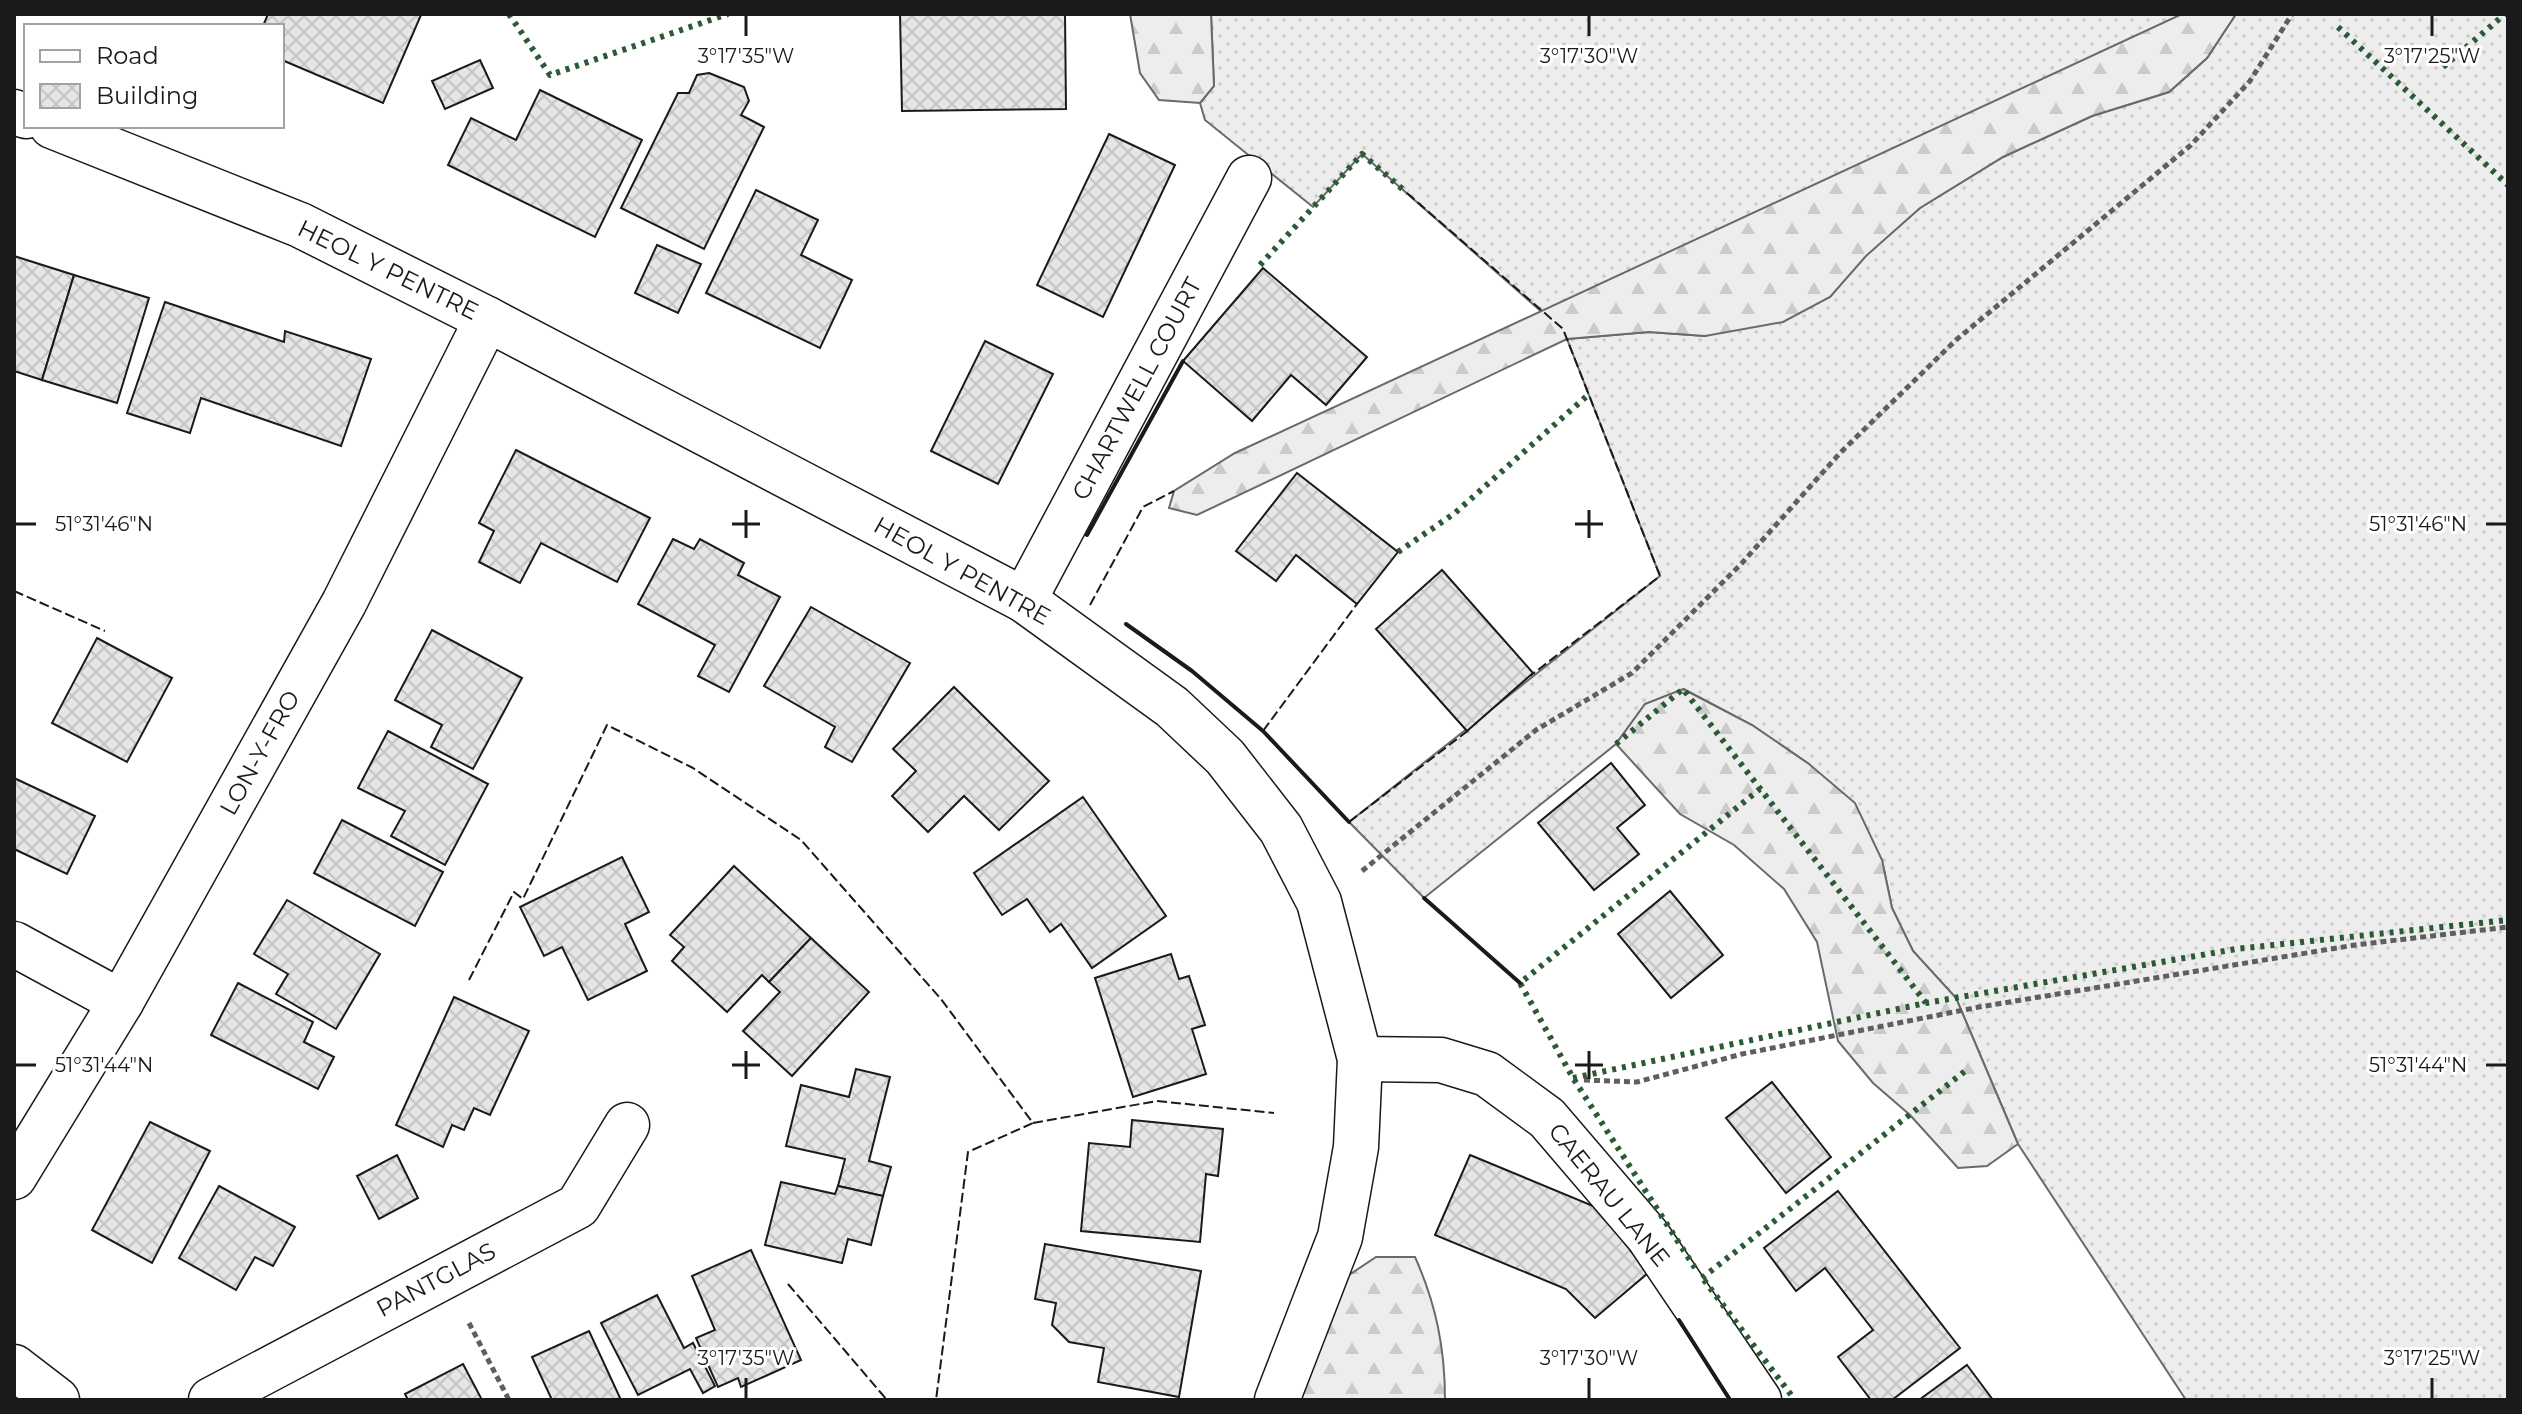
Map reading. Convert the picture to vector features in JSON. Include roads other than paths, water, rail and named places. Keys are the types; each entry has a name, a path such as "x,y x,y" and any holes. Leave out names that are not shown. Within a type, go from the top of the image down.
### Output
{"street":[{"name":"HEOL Y PENTRE","path":"57,128 300,225 487,319 1024,600 1172,707 1225,757 1281,829 1319,902 1360,1059 1356,1147 1340,1237 1277,1400"},
{"name":"CHARTWELL COURT","path":"1024,600 1249,178"},
{"name":"LON-Y-FRO","path":"14,1177 121,1002 344,603 487,319"},
{"path":"14,944 121,1002"},
{"name":"CAERAU LANE","path":"1360,1059 1441,1060 1487,1074 1547,1118 1648,1236 1759,1400"},
{"name":"PANTGLAS","path":"211,1400 578,1206 627,1125"},
{"path":"14,1367 57,1400"}]}
